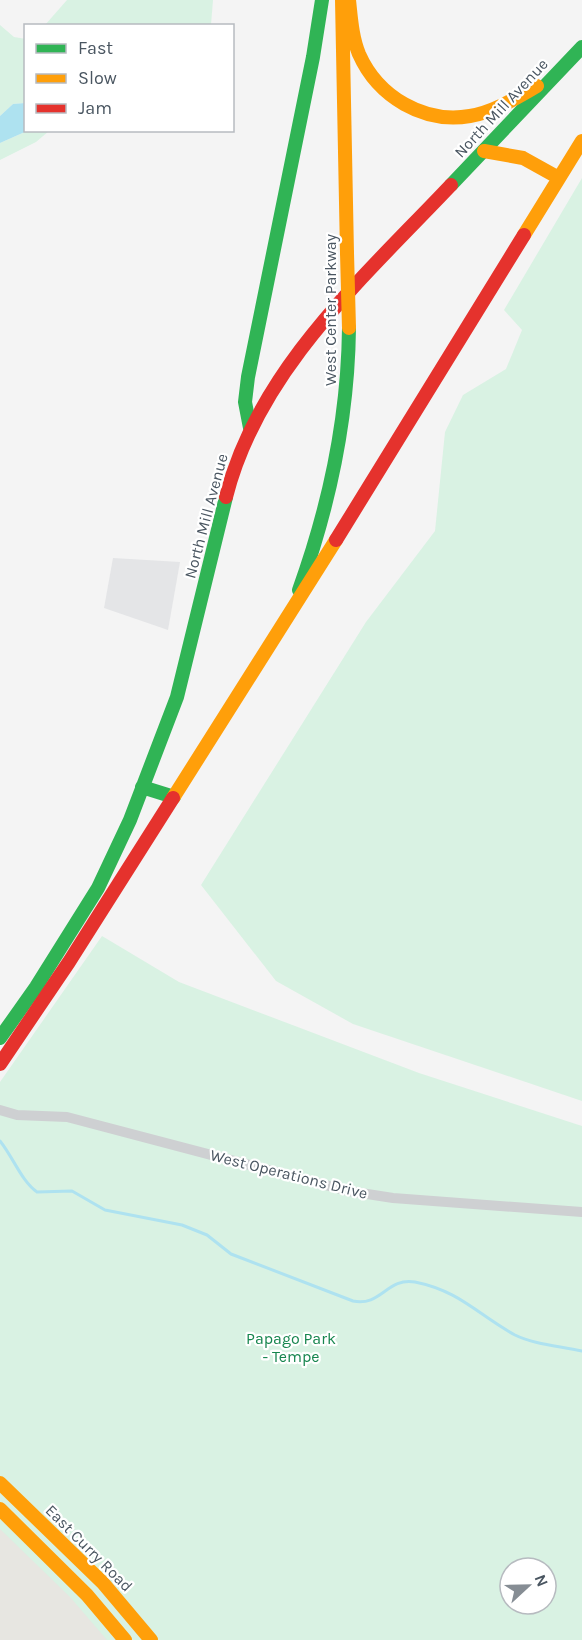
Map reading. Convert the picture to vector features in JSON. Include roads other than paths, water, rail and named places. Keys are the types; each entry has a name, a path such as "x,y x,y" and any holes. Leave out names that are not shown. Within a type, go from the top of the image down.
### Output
{"main road":[{"path":"250,428 245,402 252,354 313,57 322,0"},
{"name":"West Center Parkway","path":"291,612 322,524 336,468 346,405 349,328 342,0"},
{"path":"349,0 356,46 365,67 385,90 415,110 447,117 468,117 504,104 553,76"},
{"name":"North Mill Avenue","path":"0,1038 36,987 98,888 142,787 177,697 229,486 250,428 275,386 335,308 582,46"},
{"path":"0,1064 291,612 582,141"},
{"path":"484,151 514,153 539,164 559,178"},
{"path":"142,787 174,797"},
{"name":"East Curry Road","path":"0,1483 103,1583 151,1640"},
{"name":"East Curry Road","path":"0,1509 87,1595 125,1640"}],"street":[{"name":"West Operations Drive","path":"0,1110 17,1115 67,1117 348,1191 393,1198 582,1212"}],"water":[{"path":"24,103 25,132 0,143 0,116 13,104"}],"waterway":[{"path":"0,1141 22,1176 37,1192 72,1191 105,1210 182,1225 207,1235 231,1254 353,1301 371,1300 390,1287 405,1282 431,1286 457,1297 515,1335 539,1343 582,1351"}],"park label":[{"name":"Papago Park - Tempe","path":"291,1347"}]}
